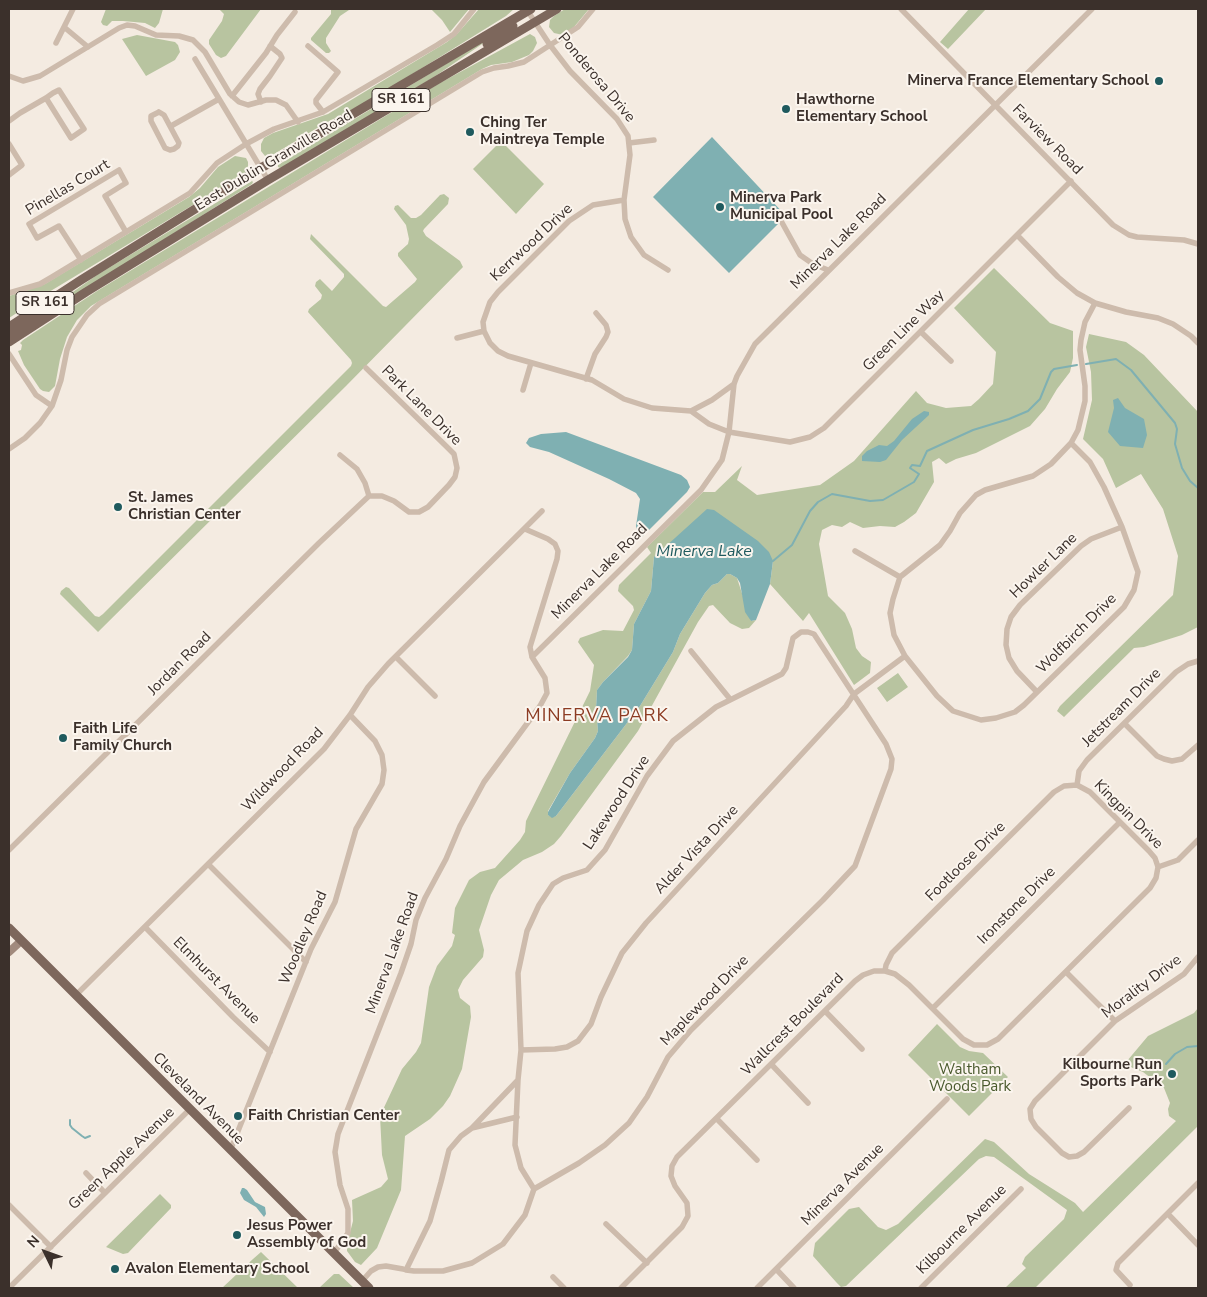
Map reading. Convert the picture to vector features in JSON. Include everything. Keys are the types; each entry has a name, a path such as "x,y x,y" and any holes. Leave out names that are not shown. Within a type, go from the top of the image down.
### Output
{"main road":[{"path":"442,77 518,22 529,9"},
{"name":"East Dublin Granville Road","path":"9,327 261,168 529,9"},
{"path":"535,22 543,9"},
{"name":"East Dublin Granville Road","path":"9,342 86,292 268,180 557,9"},
{"path":"9,338 12,333 38,315 81,280"},
{"name":"Cleveland Avenue","path":"9,928 369,1288"}],"street":[{"path":"56,43 73,9"},
{"name":"East Dublin Granville Road","path":"9,293 40,284 190,194 218,163 246,144 274,128 298,122 323,112 437,45 454,34 474,9"},
{"name":"Ponderosa Drive","path":"529,9 550,45 570,70 618,118 628,136 630,156 624,200 625,219 631,238 644,255 668,270"},
{"name":"East Dublin Granville Road","path":"9,449 25,438 40,423 52,406 72,337 87,315 99,304 482,72 524,62 578,27 586,20 593,9"},
{"name":"Farview Road","path":"901,9 1113,225 1129,235 1184,240 1198,244"},
{"name":"Minerva Lake Road","path":"334,1253 348,1232 348,1209 340,1185 335,1152 338,1134 401,973 411,944 416,920 425,898 484,782 540,706 547,693 545,678 532,657 702,490 722,460 729,432 734,384 755,344 1092,9"},
{"path":"232,96 295,12"},
{"path":"9,76 23,81 40,76 119,28 135,26 156,35 179,36 193,40 205,52 232,96 238,102 248,105 276,100 286,105 298,122"},
{"path":"64,27 88,47"},
{"path":"261,102 258,94 260,89 282,58 270,46"},
{"path":"308,46 338,72 316,100 316,103 323,112"},
{"path":"195,59 268,180"},
{"path":"9,121 46,98 53,94 59,90 84,129 70,138 46,98"},
{"path":"171,126 218,99"},
{"path":"161,112 171,126 179,144 170,150 165,148 151,121 151,116 161,112"},
{"path":"629,143 654,140"},
{"path":"9,144 22,166 9,175"},
{"name":"Pinellas Court","path":"81,260 59,226 37,238 29,224 119,170 126,183 105,196 126,232"},
{"name":"Green Line Way","path":"691,411 709,424 729,432 790,442 810,437 824,428 1071,181"},
{"name":"Kerrwood Drive","path":"484,331 483,322 490,302 569,221 593,205 624,200"},
{"path":"780,219 800,255 813,264 828,270"},
{"path":"1018,236 1069,287 1095,303 1126,312 1158,318 1173,324 1198,343"},
{"path":"855,551 900,577 918,560 940,545 960,513 976,495 985,490 1033,476 1051,464 1071,443 1078,430 1085,402 1085,386 1080,350 1081,340 1085,322 1095,303"},
{"path":"586,378 595,354 608,332 606,325 596,313"},
{"path":"457,338 484,331 490,343 498,351 508,356 592,380 624,399 652,408 691,411 712,400 734,384"},
{"path":"921,332 951,361"},
{"path":"9,354 36,395 52,406"},
{"path":"523,390 530,363"},
{"name":"Park Lane Drive","path":"366,368 454,454 457,468 455,477 450,485 428,507 419,512 409,512 394,501 382,496 369,496"},
{"name":"Wolfbirch Drive","path":"900,577 890,612 894,635 905,656 938,696 953,711 981,720 1015,712 1124,607 1134,590 1138,572 1122,527 1090,462 1071,443"},
{"path":"340,455 357,469 365,483 369,496"},
{"name":"Jordan Road","path":"9,850 312,549 369,496"},
{"name":"Wildwood Road","path":"75,996 324,749 350,715 368,687 542,511"},
{"name":"Howler Lane","path":"1037,692 1017,671 1009,658 1006,645 1007,629 1011,617 1020,605 1081,546 1091,539 1122,527"},
{"path":"525,529 548,539 555,544 558,551 532,638 530,648 532,657"},
{"name":"Maplewood Drive","path":"534,1189 605,1145 629,1124 647,1097 668,1057 691,1030 832,892 855,866 891,769 892,759 886,744 814,634 801,632"},
{"name":"Lakewood Drive","path":"534,1189 521,1168 515,1145 521,1050 518,973 528,931 538,905 553,884 563,878 587,870 605,850 648,776 673,741 716,707 782,674 786,668 793,638 801,632"},
{"path":"691,651 730,699"},
{"name":"Alder Vista Drive","path":"521,1050 555,1050 567,1047 578,1041 591,1024 601,997 622,953 646,923 846,706 854,694 905,656"},
{"path":"396,657 435,696"},
{"name":"Jetstream Drive","path":"1077,785 1082,765 1176,672 1188,664 1198,661"},
{"name":"Woodley Road","path":"230,1151 306,962 335,902 356,829 382,784 384,770 382,755 375,741 350,715"},
{"path":"1125,724 1157,756 1164,759 1182,759 1198,745"},
{"name":"Kingpin Drive","path":"1077,785 1090,792 1149,851 1155,858 1158,866"},
{"name":"Footloose Drive","path":"885,971 892,953 1054,792 1064,786 1077,785"},
{"name":"Ironstone Drive","path":"933,1008 1120,822"},
{"path":"885,971 903,979 963,1039 974,1045 987,1045 998,1039 1150,888 1156,878 1158,866 1178,860 1198,840"},
{"path":"208,864 306,962"},
{"name":"Elmhurst Avenue","path":"145,927 270,1052"},
{"path":"9,952 21,940"},
{"name":"Morality Drive","path":"1129,1108 1084,1152 1077,1156 1069,1156 1062,1153 1036,1127 1031,1119 1030,1110 1035,1101 1115,1021 1184,974 1198,957"},
{"name":"Wallcrest Boulevard","path":"621,1288 682,1227 688,1216 687,1203 675,1186 672,1176 672,1166 677,1157 863,975 874,971 885,971"},
{"path":"1066,972 1115,1021"},
{"path":"825,1011 862,1049"},
{"path":"771,1064 808,1103"},
{"path":"406,1270 430,1221 449,1150 518,1080"},
{"name":"Minerva Avenue","path":"756,1288 947,1100"},
{"name":"Green Apple Avenue","path":"9,1288 190,1110"},
{"path":"472,1128 516,1117"},
{"path":"717,1119 757,1160"},
{"path":"86,1173 105,1193"},
{"path":"1130,1285 1118,1274 1116,1266 1198,1183"},
{"path":"362,1281 371,1271 378,1267 442,1271 472,1263 503,1244 525,1215 534,1189"},
{"name":"Kilbourne Avenue","path":"921,1288 1021,1189"},
{"path":"9,1205 51,1247"},
{"path":"1168,1214 1198,1245"},
{"path":"606,1224 647,1263"},
{"path":"776,1269 794,1288"},
{"path":"553,1277 564,1288"}],"green space":[{"path":"106,9 163,9 159,23 155,28 145,23 123,21 112,21 107,26 103,25 101,22"},
{"path":"219,9 261,9 226,56 221,58 216,55 209,44 209,40 222,21 224,14"},
{"path":"331,9 356,9 349,10 340,16 326,38 326,43 331,51 326,53 311,38 331,14"},
{"path":"431,9 469,9 450,32"},
{"path":"479,9 514,9 506,16 372,99 322,125 271,156 265,156 261,151 261,144 264,138 273,133 328,114 447,42 457,34"},
{"path":"565,9 589,9 574,27 563,35 554,33 549,27 550,20"},
{"path":"969,9 986,9 948,49 940,42"},
{"path":"504,29 434,77 290,163 280,168 278,167 278,165"},
{"path":"530,34 535,37 537,43 529,55 512,62 491,65 482,69 91,306 77,320 67,337 60,359 55,386 49,392 40,389 24,365 18,351 21,350 22,345 20,343 23,340 97,291 440,83"},
{"path":"137,35 175,42 180,52 175,60 146,76 122,39"},
{"path":"501,141 544,184 516,214 473,169"},
{"path":"235,156 246,158 248,162 248,170 244,174 9,318 9,296 45,284 189,197 200,188 218,167"},
{"path":"252,181 252,184 26,325 97,275"},
{"path":"444,194 449,198 448,204 423,231 426,236 460,261 463,267 98,632 60,594 61,591 66,587 69,588 95,616 99,617 103,614 351,366 351,360 308,312 321,299 322,295 315,286 316,282 320,279 332,291 344,277 344,274 310,239 311,234 386,307 417,279 398,256 398,253 408,244 409,239 406,225 394,209 395,206 398,205 411,218 416,218 440,195"},
{"path":"994,268 1050,323 1073,331 1073,358 1070,372 1045,409 1030,426 976,453 946,464 939,458 932,462 934,482 916,513 904,522 895,527 863,528 850,522 842,527 832,525 822,530 819,544 828,596 845,613 852,629 856,648 862,656 871,662 870,673 854,685 809,613 803,621 770,584 773,561 654,557 651,591 634,624 632,650 597,690 598,731 570,773 548,811 548,815 556,816 640,706 673,652 680,634 712,585 718,583 727,574 737,578 751,621 756,620 749,628 742,629 730,623 713,605 709,606 698,622 638,731 561,836 554,844 542,852 523,860 499,880 491,895 479,930 484,950 483,957 463,980 458,990 460,998 470,1006 471,1017 462,1069 450,1096 443,1106 430,1119 405,1136 401,1190 377,1248 361,1265 355,1262 347,1251 353,1221 352,1200 381,1187 388,1179 382,1155 380,1116 402,1069 421,1043 429,987 437,966 452,946 455,935 452,933 455,908 469,880 480,872 495,868 525,832 526,821 590,691 594,665 578,642 580,638 603,630 623,631 634,610 633,606 618,591 619,585 651,553 647,547 703,492 715,492 742,466 737,480 757,495 820,485 854,461 916,391 927,403 946,408 971,406 979,399 993,384 996,352 954,308"},
{"path":"1089,334 1126,342 1144,355 1198,412 1198,627 1182,635 1144,647 1134,648 1064,717 1057,711 1060,706 1173,595 1178,556 1163,509 1141,474 1116,488 1103,459 1083,439 1092,400 1091,372 1086,347"},
{"path":"898,673 908,687 887,702 877,688"},
{"path":"1198,1008 1198,1126 1035,1288 1005,1288 1026,1268 1022,1264 1025,1257 1064,1219 1067,1210 994,1157 986,1156 979,1159 846,1286 841,1287 813,1256 815,1243 849,1209 859,1207 878,1227 886,1230 898,1224 985,1139 994,1142 1029,1174 1075,1203 1083,1212 1176,1121 1169,1116 1168,1109 1170,1103 1164,1088 1143,1072 1128,1066 1127,1061 1148,1036 1194,1013"},
{"name":"Waltham Woods Park","path":"937,1024 960,1047 969,1051 983,1053 1008,1077 969,1116 908,1055"},
{"path":"160,1194 171,1205 171,1208 128,1253 123,1254 106,1247"},
{"path":"261,1252 298,1288 222,1288 253,1259"},
{"path":"334,1274 339,1274 354,1288 319,1288"}],"water":[{"name":"Minerva Park Municipal Pool","path":"712,137 786,216 729,273 653,197"},
{"path":"1118,398 1125,408 1144,419 1147,435 1143,448 1120,446 1108,432 1114,408 1113,400"},
{"path":"924,411 929,412 929,415 902,440 886,460 880,462 862,461 862,456 867,451 879,445 887,446 894,441 912,419"},
{"path":"566,432 681,475 687,480 690,487 640,539 636,526 640,499 636,493 549,452 530,447 526,443 529,438 541,434"},
{"name":"Minerva Lake","path":"707,509 714,510 758,541 769,552 773,561 770,584 756,620 751,621 745,612 740,583 737,578 727,574 718,583 712,585 680,634 673,652 640,706 556,816 552,818 548,815 548,812 570,773 598,731 597,690 628,657 632,650 634,624 651,591 654,557"},
{"path":"242,1188 247,1190 255,1202 265,1207 266,1214 264,1217 256,1207 244,1200 240,1193"}],"waterway":[{"path":"1086,364 1116,359 1131,370 1175,423 1177,429 1175,444 1182,468 1190,481 1198,488"},
{"path":"773,561 792,545 810,511 818,502 832,494 870,501 883,500 914,482 919,474 910,468 912,465 920,466 927,451 973,430 1028,411 1040,399 1054,369 1077,365"},
{"path":"1166,1064 1175,1054 1187,1047 1198,1046"},
{"path":"70,1120 72,1128 85,1138 90,1136"}],"place":[{"name":"Minerva France Elementary School","path":"1159,81"},
{"name":"Hawthorne Elementary School","path":"786,109"},
{"name":"Ching Ter Maintreya Temple","path":"470,132"},
{"name":"Minerva Park Municipal Pool","path":"720,207"},
{"name":"St. James Christian Center","path":"118,507"},
{"name":"Faith Life Family Church","path":"63,738"},
{"name":"Kilbourne Run Sports Park","path":"1172,1074"},
{"name":"Faith Christian Center","path":"238,1116"},
{"name":"Jesus Power Assembly of God","path":"237,1235"},
{"name":"Avalon Elementary School","path":"115,1269"}],"district":[{"name":"MINERVA PARK","path":"597,717"}]}
